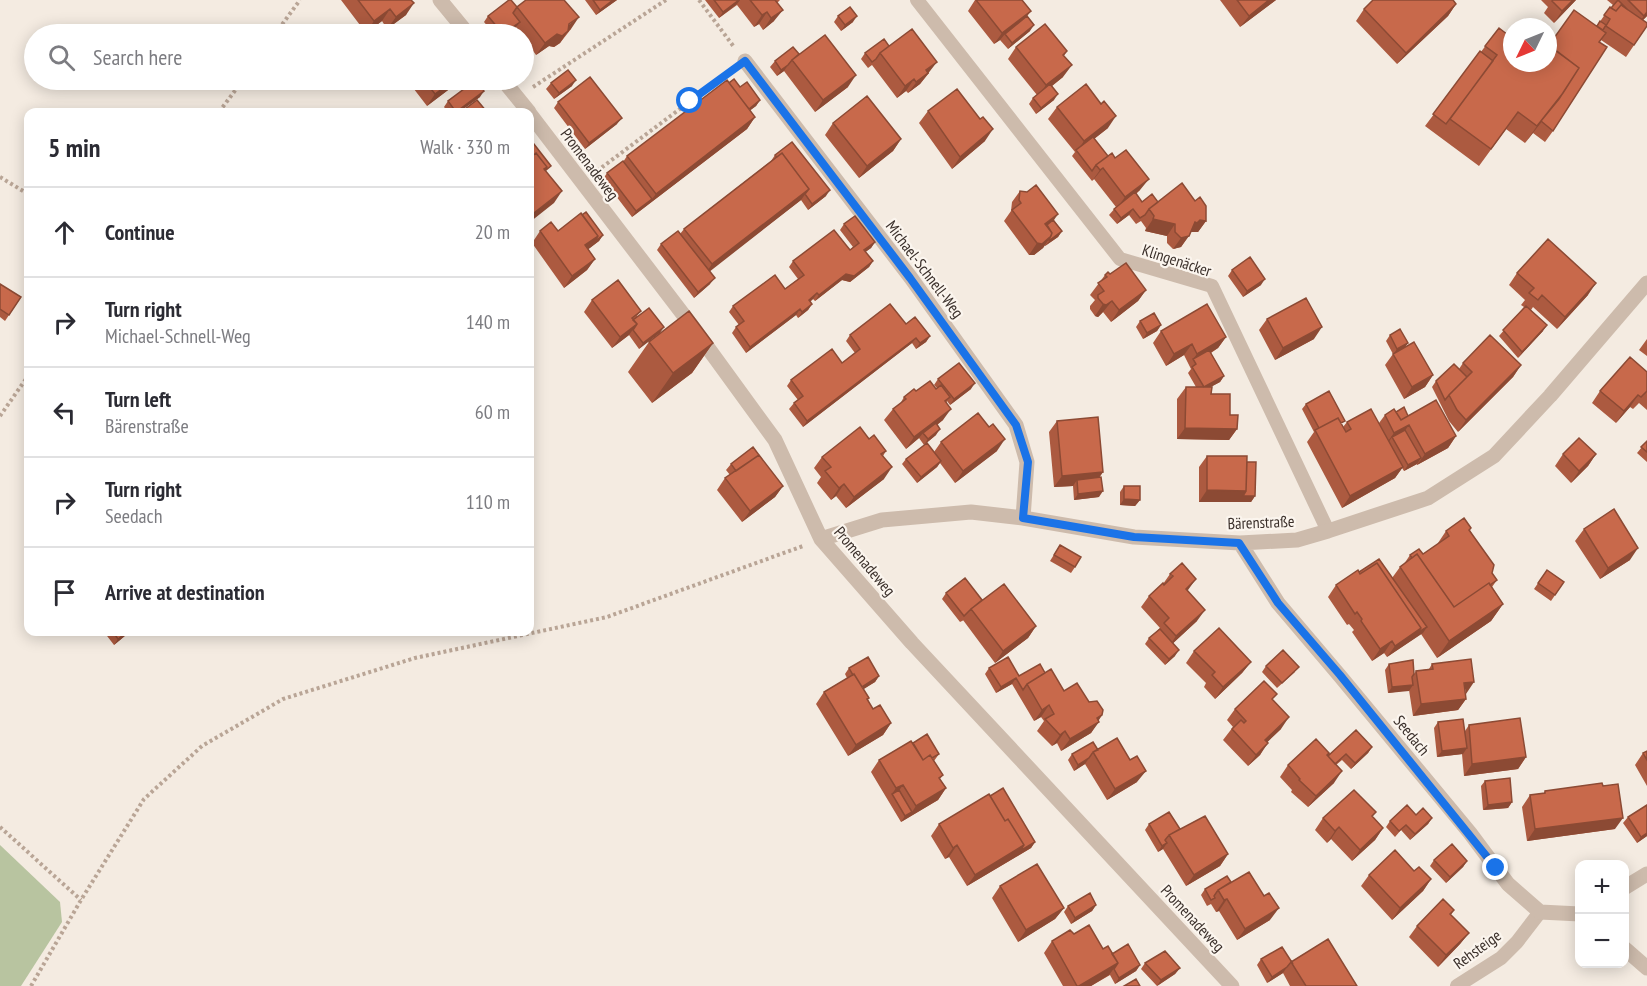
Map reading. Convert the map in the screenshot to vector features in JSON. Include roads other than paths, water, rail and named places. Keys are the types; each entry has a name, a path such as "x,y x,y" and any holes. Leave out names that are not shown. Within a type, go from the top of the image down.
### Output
{"street":[{"path":"440,0 460,24"},
{"name":"Michael-Schnell-Weg","path":"745,61 910,278 1016,425 1028,462 1023,518"},
{"name":"Promenadeweg","path":"511,90 525,108"},
{"name":"Promenadeweg","path":"534,120 692,326 775,440 821,539 912,643 1232,986"},
{"name":"Bärenstraße","path":"821,539 882,519 970,512 1023,518 1134,537 1239,543 1298,540 1328,531 1428,498 1494,456 1550,396 1647,283"},
{"name":"Seedach","path":"1239,543 1278,603 1470,833 1508,884 1540,912"},
{"path":"1629,885 1647,874"},
{"path":"1540,912 1575,914"},
{"path":"1629,952 1647,968"}],"lane":[{"name":"Klingenäcker","path":"917,0 1120,259 1212,286 1328,531"},
{"name":"Rehsteige","path":"1457,986 1501,958 1517,942 1540,912"}]}
